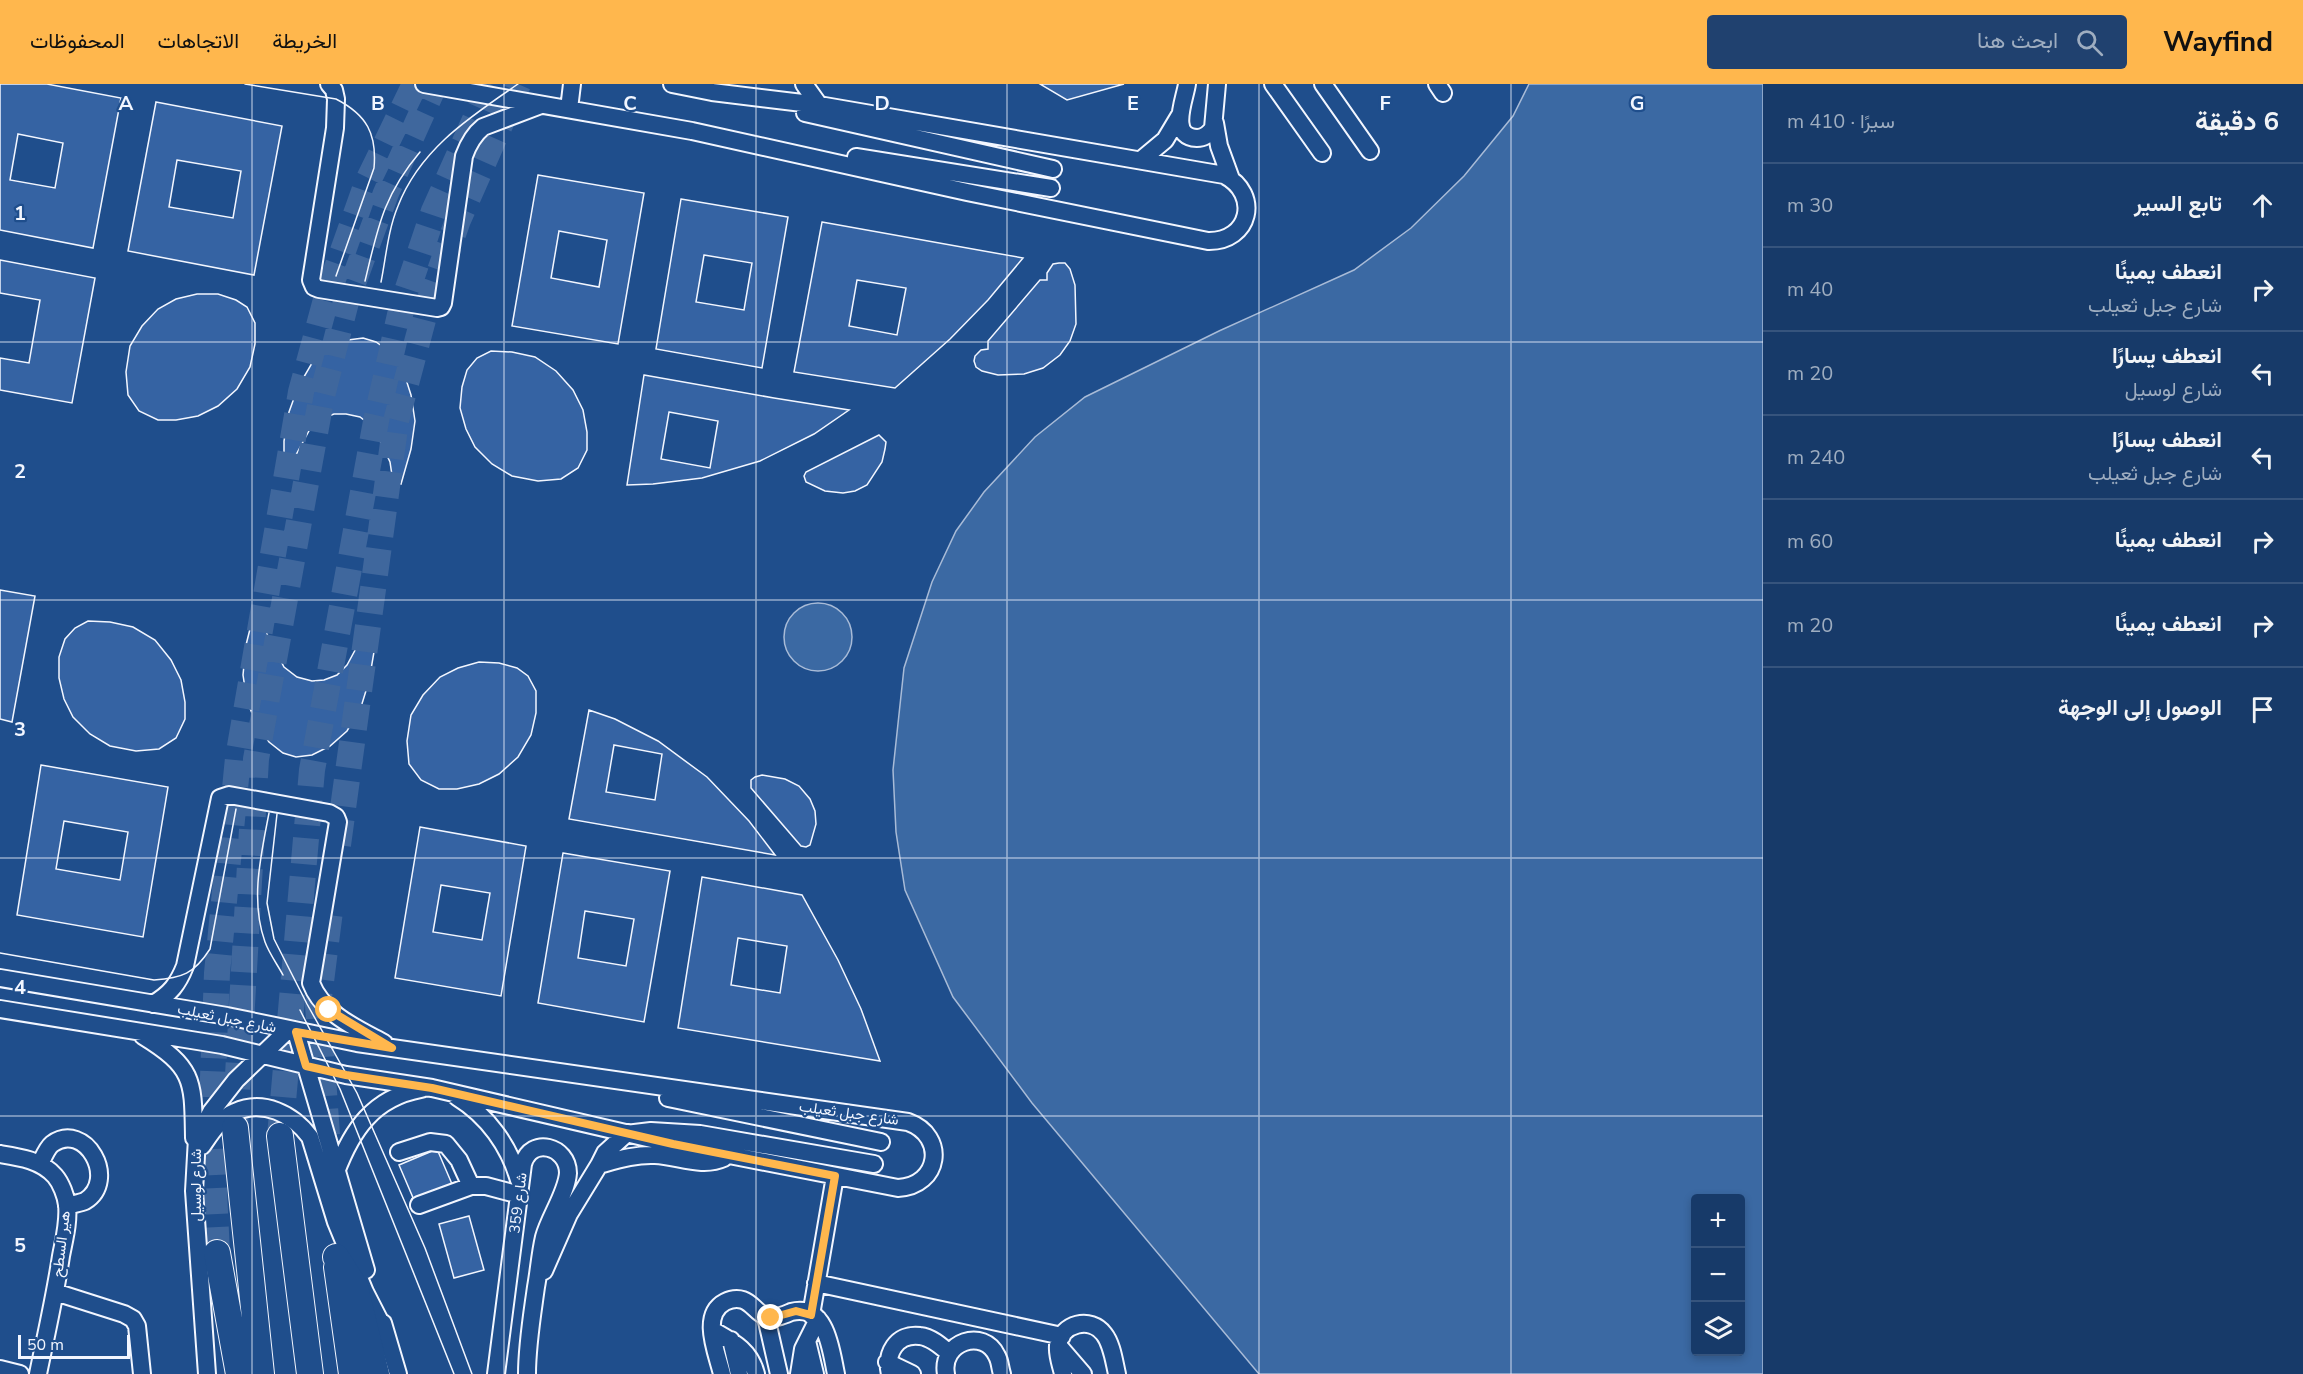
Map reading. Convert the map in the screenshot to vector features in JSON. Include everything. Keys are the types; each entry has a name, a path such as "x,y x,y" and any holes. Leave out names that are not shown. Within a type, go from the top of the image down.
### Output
{"highway":[{"path":"235,1128 261,1374"},
{"path":"280,1136 310,1374"},
{"path":"224,1374 217,1253 239,1374"},
{"path":"352,1374 336,1257 355,1287 376,1374"}],"street":[{"path":"329,84 334,90 336,99 335,128 311,280 314,287 436,308 441,307 443,303 467,148 476,133 483,127 541,105"},
{"path":"424,84 692,131 1051,188"},
{"path":"490,84 523,101"},
{"path":"569,109 572,84"},
{"path":"672,84 1053,169"},
{"path":"804,84 819,105"},
{"path":"1187,84 1180,115 1180,126 1191,137 1210,133 1215,123"},
{"path":"1217,84 1215,123 1219,146 1231,179"},
{"path":"1274,84 1322,153"},
{"path":"1323,84 1370,150"},
{"path":"692,131 967,192 1208,241 1217,241 1232,235 1238,230 1246,215 1247,207 1243,191 1224,175 819,105 712,92"},
{"path":"1141,160 1165,141 1180,115"},
{"path":"153,1004 172,991 179,982 185,966 220,798 230,795 329,813 336,817 338,822 311,982 314,990 329,1010 392,1048"},
{"name":"شارع جبل ثعيلب","path":"0,978 227,1016 292,1031 392,1048 908,1122 922,1128 931,1140 934,1155 926,1176 914,1185 898,1188 626,1134 432,1088 346,1075 222,1046 0,1009"},
{"path":"135,1031 168,1051 183,1067 193,1093 194,1160"},
{"path":"292,1031 306,1066 398,1374"},
{"name":"شارع لوسيل","path":"207,1374 194,1191 197,1138 211,1112 236,1080 292,1031"},
{"path":"514,1065 881,1142"},
{"path":"336,1172 350,1140 367,1116 390,1100 410,1092 432,1088"},
{"path":"419,1205 471,1186 521,1191 511,1159 496,1133 476,1110 452,1093"},
{"path":"194,1160 212,1131 234,1112 250,1108 268,1108 291,1118 302,1126 310,1137 336,1222 365,1292 385,1332"},
{"path":"536,1291 569,1214 605,1153 626,1134 675,1131 874,1164"},
{"path":"0,1154 21,1157 40,1164 50,1145 61,1140 74,1139 87,1145 97,1158 100,1173 95,1192 84,1201 67,1206"},
{"path":"399,1152 430,1142 446,1144 459,1160 471,1186"},
{"name":"شارع 359","path":"496,1374 523,1164 525,1156 531,1150 544,1147 554,1149 565,1160 568,1175 544,1237 529,1334 527,1374"},
{"path":"599,1165 639,1155 701,1162 721,1160 730,1155"},
{"name":"هير السطح","path":"38,1374 67,1222 67,1206 63,1191 55,1176 40,1164"},
{"path":"799,1374 800,1358 814,1317 816,1283 835,1176"},
{"path":"816,1283 1060,1340"},
{"path":"55,1292 116,1311 133,1319 137,1326 142,1374"},
{"path":"722,1374 712,1330 712,1320 721,1304 739,1299 748,1302 766,1317 771,1318 796,1311 814,1317 825,1328 829,1338 836,1374"},
{"path":"766,1317 779,1374"},
{"path":"1060,1340 1069,1328 1079,1324 1089,1324 1099,1328 1106,1336 1117,1374"},
{"path":"712,1330 747,1353 753,1361 756,1374"},
{"path":"900,1371 890,1350 898,1341 909,1336 921,1336 933,1340 950,1353"},
{"path":"730,1340 739,1374"},
{"path":"946,1374 945,1366 950,1353 960,1343 974,1340 987,1344 997,1354 1002,1374"},
{"path":"1060,1340 1074,1372"},
{"path":"807,1341 815,1374"},
{"path":"987,1374 997,1354"},
{"path":"0,1369 20,1374"}],"water":[{"path":"1529,84 1763,84 1763,1374 1259,1374 1032,1103 953,997 905,890 896,832 893,770 904,668 932,582 956,531 984,492 1035,437 1085,397 1219,331 1354,270 1411,228 1464,176 1513,116"},
{"path":"818,603 831,606 842,613 849,624 852,637 849,650 842,661 831,668 818,671 805,668 794,661 787,650 784,637 787,624 794,613 805,606"}],"building":[{"path":"0,84 47,84 121,98 93,248 0,230","holes":["18,134 63,143 55,188 10,180"]},
{"path":"1040,84 1124,84 1067,100"},
{"path":"156,102 282,126 254,275 128,251","holes":["177,160 241,171 233,218 169,207"]},
{"path":"538,175 644,193 618,344 512,326","holes":["559,231 607,240 599,287 551,278"]},
{"path":"681,199 788,217 762,368 656,349","holes":["704,255 752,263 744,310 696,302"]},
{"path":"822,222 1023,258 988,300 950,339 895,388 794,372","holes":["857,280 906,288 897,335 849,326"]},
{"path":"0,260 95,278 72,403 0,390 0,358 29,363 40,300 0,293"},
{"path":"1065,263 1070,269 1075,285 1076,324 1070,341 1060,355 1043,368 1024,374 998,375 976,367 975,356 981,350 988,349 988,341 1040,280 1047,280 1047,273 1053,264"},
{"path":"197,294 218,294 236,300 247,307 255,323 255,344 250,367 237,389 218,406 198,416 158,420 139,411 128,395 126,372 130,346 142,326 158,309 176,299"},
{"path":"363,338 376,342 392,353 404,373 411,395 415,421 411,449 401,484 393,482 390,462 374,428 360,417 346,414 334,414 321,419 310,429 291,464 284,462 284,441 289,412 298,387 312,363 330,348 348,340"},
{"path":"491,351 512,352 535,357 556,371 573,390 583,410 587,450 578,468 561,479 538,481 512,476 492,464 475,447 466,429 460,408 462,387 467,370 477,358"},
{"path":"644,375 849,410 814,434 760,461 702,478 627,485","holes":["669,412 718,421 710,468 661,459"]},
{"path":"879,435 886,442 882,462 867,485 855,491 843,493 825,491 806,482 804,476 806,472"},
{"path":"0,590 35,596 12,722 0,719"},
{"path":"255,609 264,612 267,634 284,667 297,677 312,681 324,680 337,675 347,665 366,630 373,631 374,652 369,681 361,707 347,731 330,746 312,755 296,757 283,753 269,742 256,723 247,701 243,675 246,645"},
{"path":"88,621 110,622 133,627 155,640 171,660 181,680 185,702 185,719 176,738 159,749 136,751 110,746 90,734 73,717 64,699 59,678 59,657 65,639 75,628"},
{"path":"479,662 499,663 517,668 528,676 536,691 536,713 531,735 518,757 499,774 479,784 457,789 439,789 421,780 409,764 407,741 411,715 423,695 440,677 458,668"},
{"path":"589,710 615,719 658,741 707,777 749,821 775,855 569,819","holes":["614,745 662,754 655,800 606,792"]},
{"path":"41,765 168,787 143,937 17,915","holes":["64,821 128,832 120,880 56,869"]},
{"path":"762,775 785,779 799,786 810,799 815,811 816,824 810,845 801,846 751,788 751,780"},
{"path":"420,827 526,846 501,996 395,978","holes":["441,885 490,893 482,940 433,932"]},
{"path":"563,853 670,871 644,1022 538,1003","holes":["585,911 634,919 626,966 578,958"]},
{"path":"702,877 802,895 838,960 861,1009 880,1061 678,1028","holes":["738,938 787,946 780,993 731,985"]},
{"path":"437,1149 452,1184 414,1200 399,1165"},
{"path":"469,1216 484,1270 454,1278 439,1224"}],"tunnel":[{"path":"217,1253 211,1128 217,973 238,758 301,392 327,296 367,183 415,84"},
{"path":"235,1128 256,759 321,400 346,302 386,193 435,84"},
{"path":"280,1136 312,770 377,416 402,306 434,211 491,84"},
{"path":"338,845 396,421 424,316 458,220 518,84"},
{"path":"327,1135 318,1005 330,911"}],"tram line":[{"path":"245,84 336,99 347,105 368,127 374,145 374,168 336,276"},
{"path":"381,282 395,215 419,168 448,136 518,84"},
{"path":"365,281 378,228 390,198 420,152"},
{"path":"0,953 154,980 180,976 193,969 210,949 236,809"},
{"path":"269,813 258,878 258,910 265,942 283,975"},
{"path":"277,814 267,903 274,939 357,1093 425,1248 472,1374"},
{"path":"300,1010 340,1089 454,1374"}],"route":[{"path":"329,1010 392,1048 296,1032 306,1066 346,1075 432,1088 673,1144 835,1176 811,1315 796,1311 771,1318"}]}
